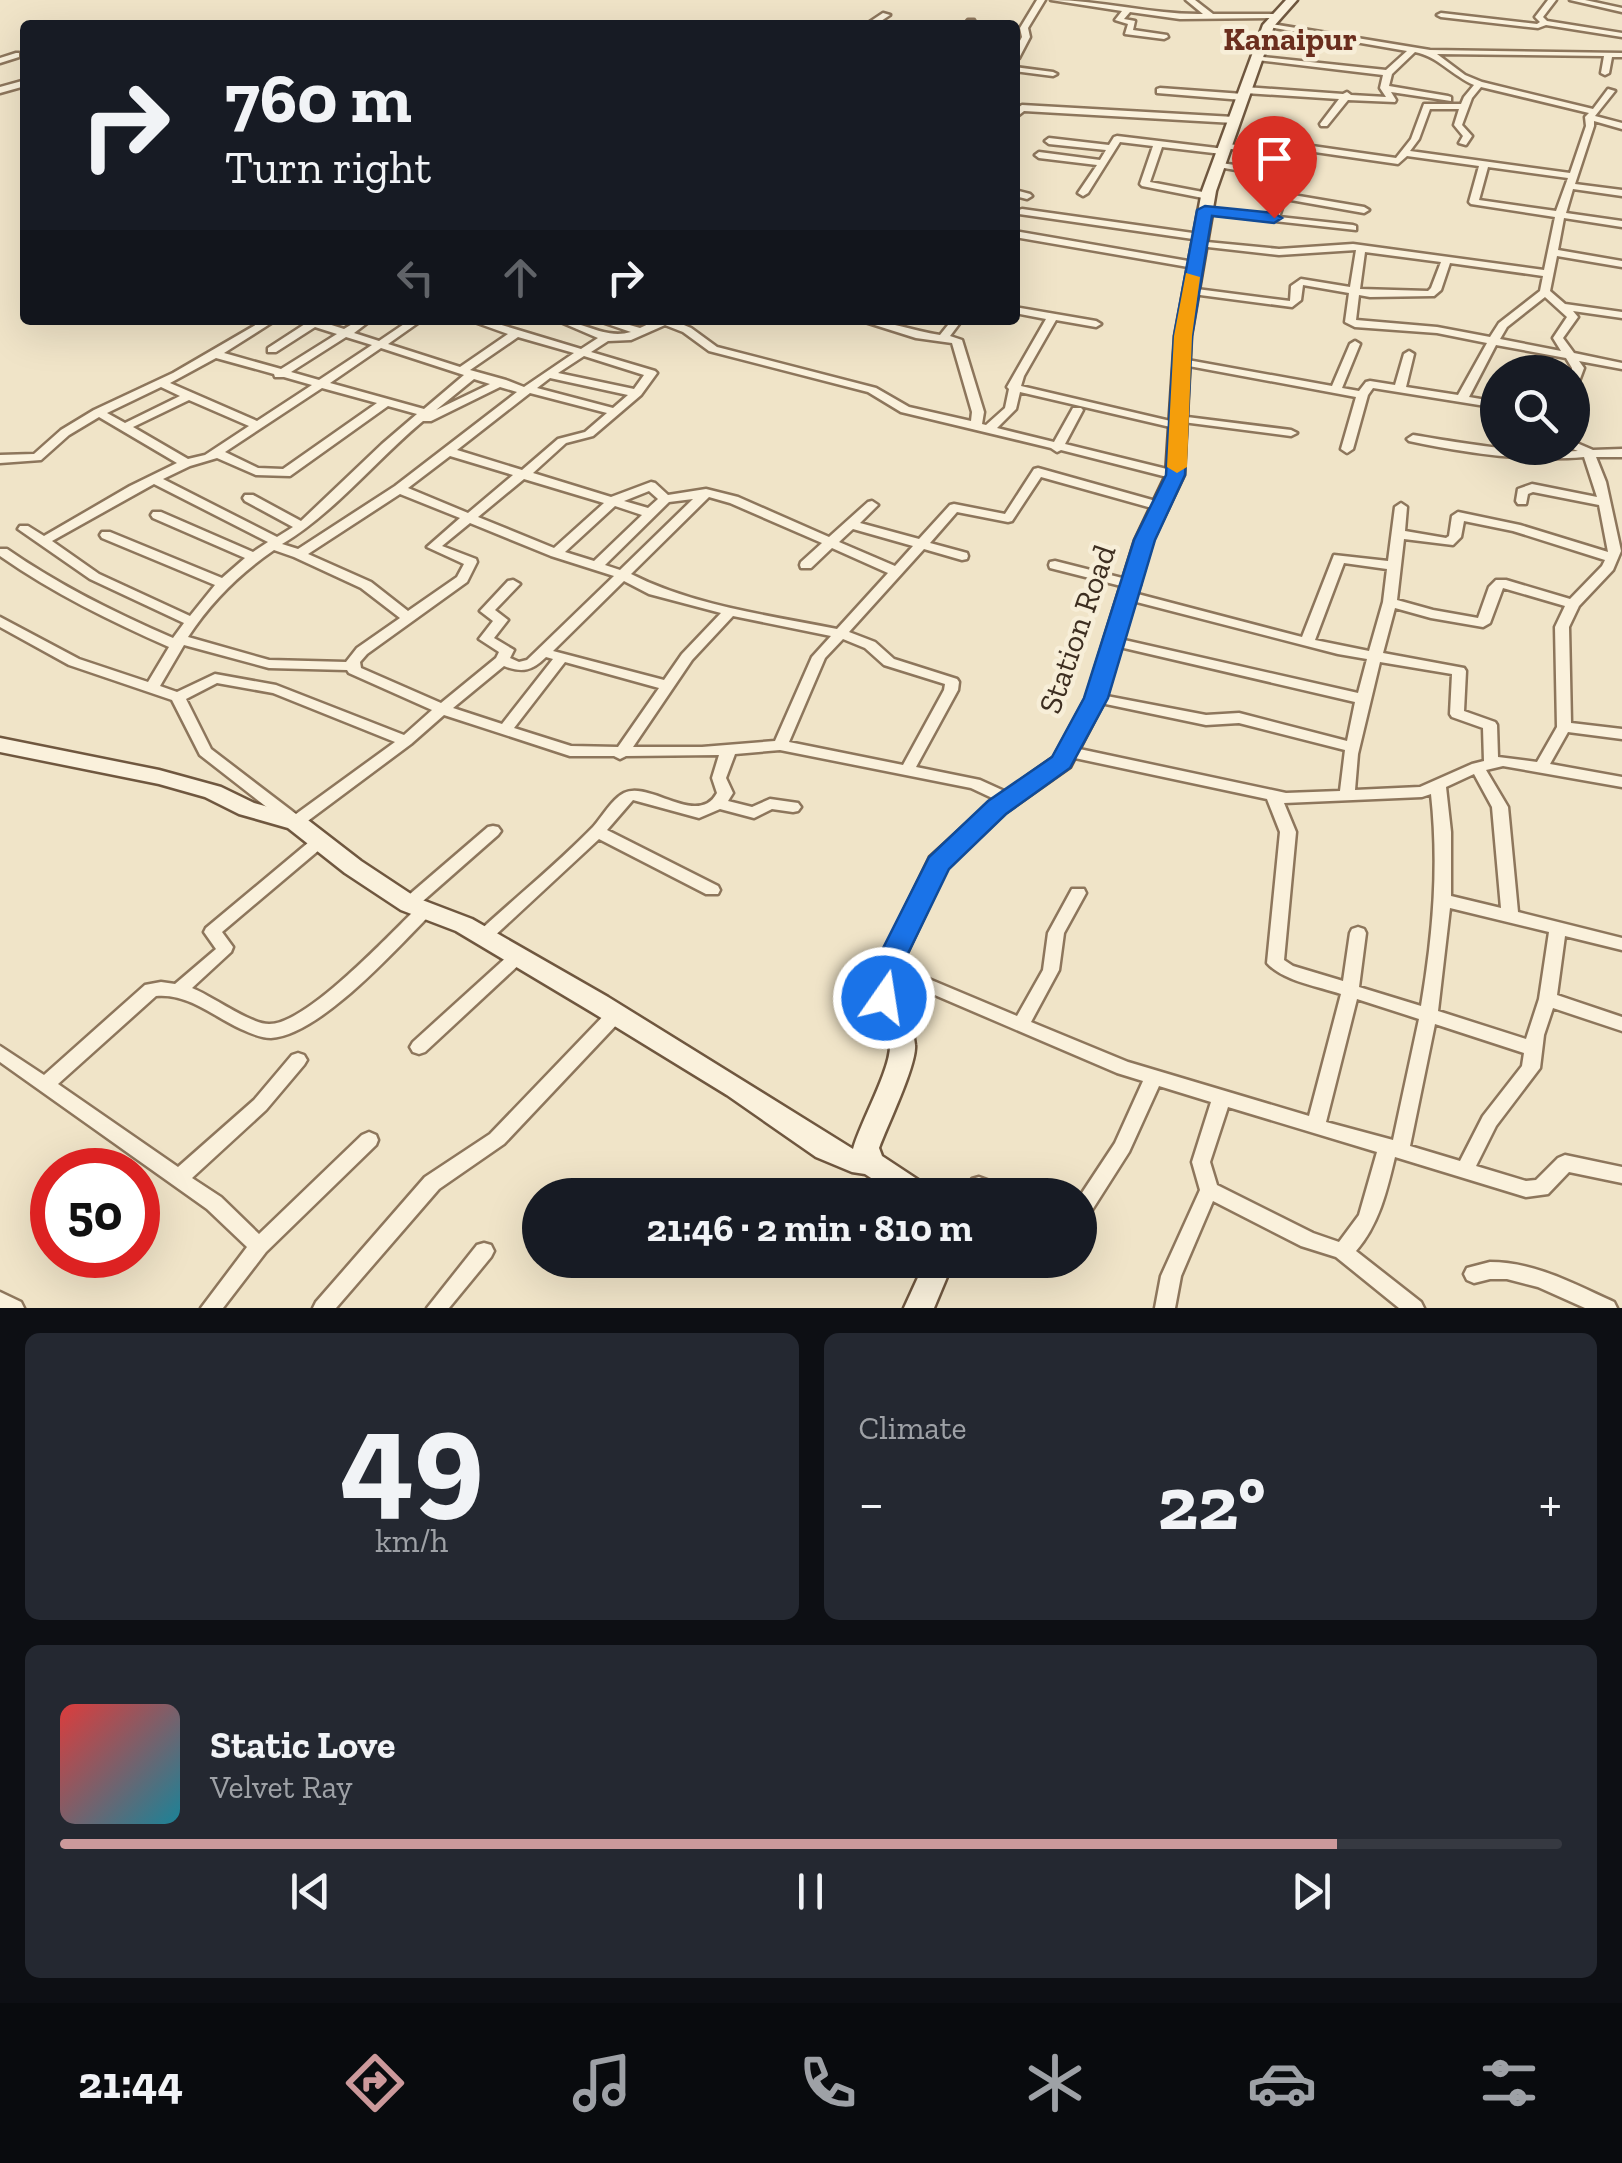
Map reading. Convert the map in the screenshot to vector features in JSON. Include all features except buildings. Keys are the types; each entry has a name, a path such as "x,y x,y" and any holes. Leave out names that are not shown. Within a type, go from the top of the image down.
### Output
{"main road":[{"name":"Station Road","path":"887,968 938,863 1008,799 1054,769 1070,752 1096,698 1144,540 1176,475 1188,291 1206,203 1257,58 1282,9"},
{"path":"0,744 159,777 296,822 417,907 464,925 616,1014 826,1149 852,1161 871,1163 894,1178"},
{"path":"871,1163 866,1148 868,1135 902,1050 903,1038 881,987 887,968"},
{"path":"921,1308 933,1278"}],"street":[{"path":"1020,48 1026,37 1024,28 1041,0"},
{"path":"1056,0 1126,12 1184,16 1282,9 1429,52 1615,55"},
{"path":"1190,0 1207,16 1207,28"},
{"path":"1546,23 1539,17 1552,0"},
{"path":"1574,0 1622,10"},
{"path":"1126,12 1119,20 1132,23 1128,32 1164,37"},
{"path":"878,20 886,15"},
{"path":"1441,15 1538,26 1546,23 1622,36 1605,73"},
{"path":"1586,29 1594,15"},
{"path":"1173,28 1184,16"},
{"path":"1610,33 1622,25"},
{"path":"1160,90 1321,92 1392,100 1384,88 1388,72 1412,50"},
{"path":"1429,52 1462,78 1622,126"},
{"path":"1564,52 1569,68"},
{"path":"0,62 16,55"},
{"path":"1257,58 1388,72"},
{"path":"1321,92 1334,68"},
{"path":"1020,70 1052,74"},
{"path":"1463,143 1468,136 1458,125 1465,104 1479,84"},
{"path":"1384,88 1465,104"},
{"path":"1462,399 1503,325 1545,292 1560,215 1592,114 1611,91"},
{"path":"1324,124 1347,95"},
{"path":"1274,218 1290,176 1308,146 1391,163 1406,154 1427,106 1465,104"},
{"path":"1020,110 1234,120"},
{"path":"1083,193 1117,139 1222,153 1300,156"},
{"path":"1049,140 1112,148"},
{"path":"1158,144 1145,184 1274,218 1353,228"},
{"path":"1222,153 1290,176"},
{"path":"1406,154 1484,164 1622,194"},
{"path":"1038,156 1103,163"},
{"path":"1484,164 1474,202 1622,224"},
{"path":"1020,194 1027,196"},
{"path":"1281,196 1366,208 1357,215 1353,228 1357,248 1350,322 1437,330 1559,355"},
{"path":"1022,212 1278,252 1357,248 1550,274"},
{"path":"1020,235 1194,265"},
{"path":"1554,252 1622,264"},
{"path":"1188,291 1292,304 1297,283 1394,296 1399,292 1430,294 1436,290 1447,259"},
{"path":"1545,292 1573,317 1558,338 1567,355"},
{"path":"1564,307 1622,315"},
{"path":"1020,311 1096,324"},
{"path":"982,428 1010,409 1013,388 1053,316"},
{"path":"0,458 19,461 37,457 70,426 138,390 160,384 263,325"},
{"path":"272,350 306,325"},
{"path":"323,325 526,390 616,412"},
{"path":"279,375 358,325"},
{"path":"98,412 186,462 196,463 411,325"},
{"path":"351,666 362,651 406,616 445,594 472,568 471,562 433,547 562,440 584,438 638,393 652,376 647,369 492,325"},
{"path":"574,325 606,338 623,339 656,325"},
{"path":"618,325 641,332"},
{"path":"676,325 713,349 872,390 905,410 1176,475"},
{"path":"880,325 916,336 957,340 982,428"},
{"path":"944,337 953,325"},
{"path":"152,687 190,620 222,583 253,557 302,526 469,371 518,332"},
{"path":"299,554 399,489 526,390 606,338"},
{"path":"1336,390 1355,344"},
{"path":"214,354 425,413"},
{"path":"1400,389 1409,354"},
{"path":"1590,361 1622,366"},
{"path":"1182,362 1362,395"},
{"path":"548,374 638,393"},
{"path":"409,428 502,382"},
{"path":"160,384 258,426"},
{"path":"1347,449 1362,395 1370,384 1480,402"},
{"path":"1013,388 1179,422 1291,433"},
{"path":"125,426 186,397"},
{"path":"217,453 256,471 286,473 385,403"},
{"path":"1057,448 1077,410"},
{"path":"1413,439 1480,447"},
{"path":"1590,450 1622,453"},
{"path":"450,452 650,513"},
{"path":"1542,766 1564,728 1561,637 1573,604 1614,558 1615,543 1590,457"},
{"path":"44,541 186,462"},
{"path":"780,745 819,657 954,508 1008,518 1038,472 1160,506"},
{"path":"154,479 275,544 366,585 406,616"},
{"path":"556,553 616,500 651,486 665,499"},
{"path":"1522,501 1522,492 1532,488 1622,514"},
{"path":"399,489 556,553 621,574 654,591 842,634 870,645 889,662 952,682 952,690 907,770"},
{"path":"502,660 518,666 531,664 546,653 706,493"},
{"path":"596,566 665,499 706,493 734,500 898,572"},
{"path":"249,498 302,526"},
{"path":"806,565 872,506"},
{"path":"1347,793 1352,747 1390,602 1401,508"},
{"path":"156,515 253,557"},
{"path":"1398,534 1449,542 1455,537 1458,516 1468,516 1614,558"},
{"path":"851,524 962,556"},
{"path":"24,530 72,563 190,620"},
{"path":"106,535 222,583"},
{"path":"2,552 88,605 178,642 269,664 351,666 442,709 570,751 620,754 780,745 976,784 1008,799"},
{"path":"1307,642 1338,558 1394,566"},
{"path":"1056,564 1307,642 1459,670 1457,714 1490,725 1484,765 1500,807 1510,916"},
{"path":"1390,602 1484,623 1496,587 1501,583 1573,604"},
{"path":"178,696 205,752 296,822 406,741 502,660 507,650 486,639 502,620 486,611 513,584"},
{"path":"620,754 665,686 730,611"},
{"path":"0,621 74,662 178,696 215,678 261,686 406,741"},
{"path":"1111,641 1363,699"},
{"path":"546,653 665,686"},
{"path":"504,731 562,657"},
{"path":"1096,698 1212,721 1239,718 1352,747"},
{"path":"1564,728 1622,734"},
{"path":"719,804 724,793 719,778 729,749"},
{"path":"1070,752 1274,797 1422,792 1484,765 1542,766 1622,782"},
{"path":"1342,1251 1365,1226 1394,1147 1429,1018 1442,900 1444,823 1438,786"},
{"path":"483,936 633,794 699,812 719,804 754,813 770,804 793,807"},
{"path":"1274,797 1288,832 1275,963 1429,1018 1534,1050"},
{"path":"47,1083 151,990 166,986 254,1028 272,1031 289,1027 334,995 493,832"},
{"path":"597,832 712,890"},
{"path":"179,990 223,952 225,947 212,932 320,841"},
{"path":"1022,1024 1052,970 1056,932 1078,893"},
{"path":"1442,900 1622,944"},
{"path":"1465,1168 1488,1121 1527,1076 1548,998 1558,928"},
{"path":"1316,1126 1350,991 1358,933"},
{"path":"418,1046 517,957"},
{"path":"887,968 1122,1068 1532,1190 1542,1188 1566,1163 1622,1174"},
{"path":"1548,998 1622,1024"},
{"path":"323,1308 432,1183 497,1139 616,1014"},
{"path":"0,1054 214,1202 259,1246"},
{"path":"179,1178 260,1104 298,1060"},
{"path":"1097,1185 1122,1146 1154,1077"},
{"path":"1165,1308 1171,1276 1209,1190 1201,1162 1222,1097"},
{"path":"211,1308 259,1246 369,1140"},
{"path":"1209,1190 1308,1240 1342,1251 1414,1308"},
{"path":"437,1308 484,1252"},
{"path":"1474,1274 1493,1267 1511,1269 1607,1308"},
{"path":"0,1301 14,1308"}],"slow traffic":[{"path":"1177,467 1183,336 1192,277"}],"district":[{"name":"Kanaipur","path":"1290,39"}],"route":[{"path":"884,998 881,987 887,968 938,863 1008,799 1062,762 1096,698 1144,540 1176,475 1183,336 1205,210 1274,218"}]}
